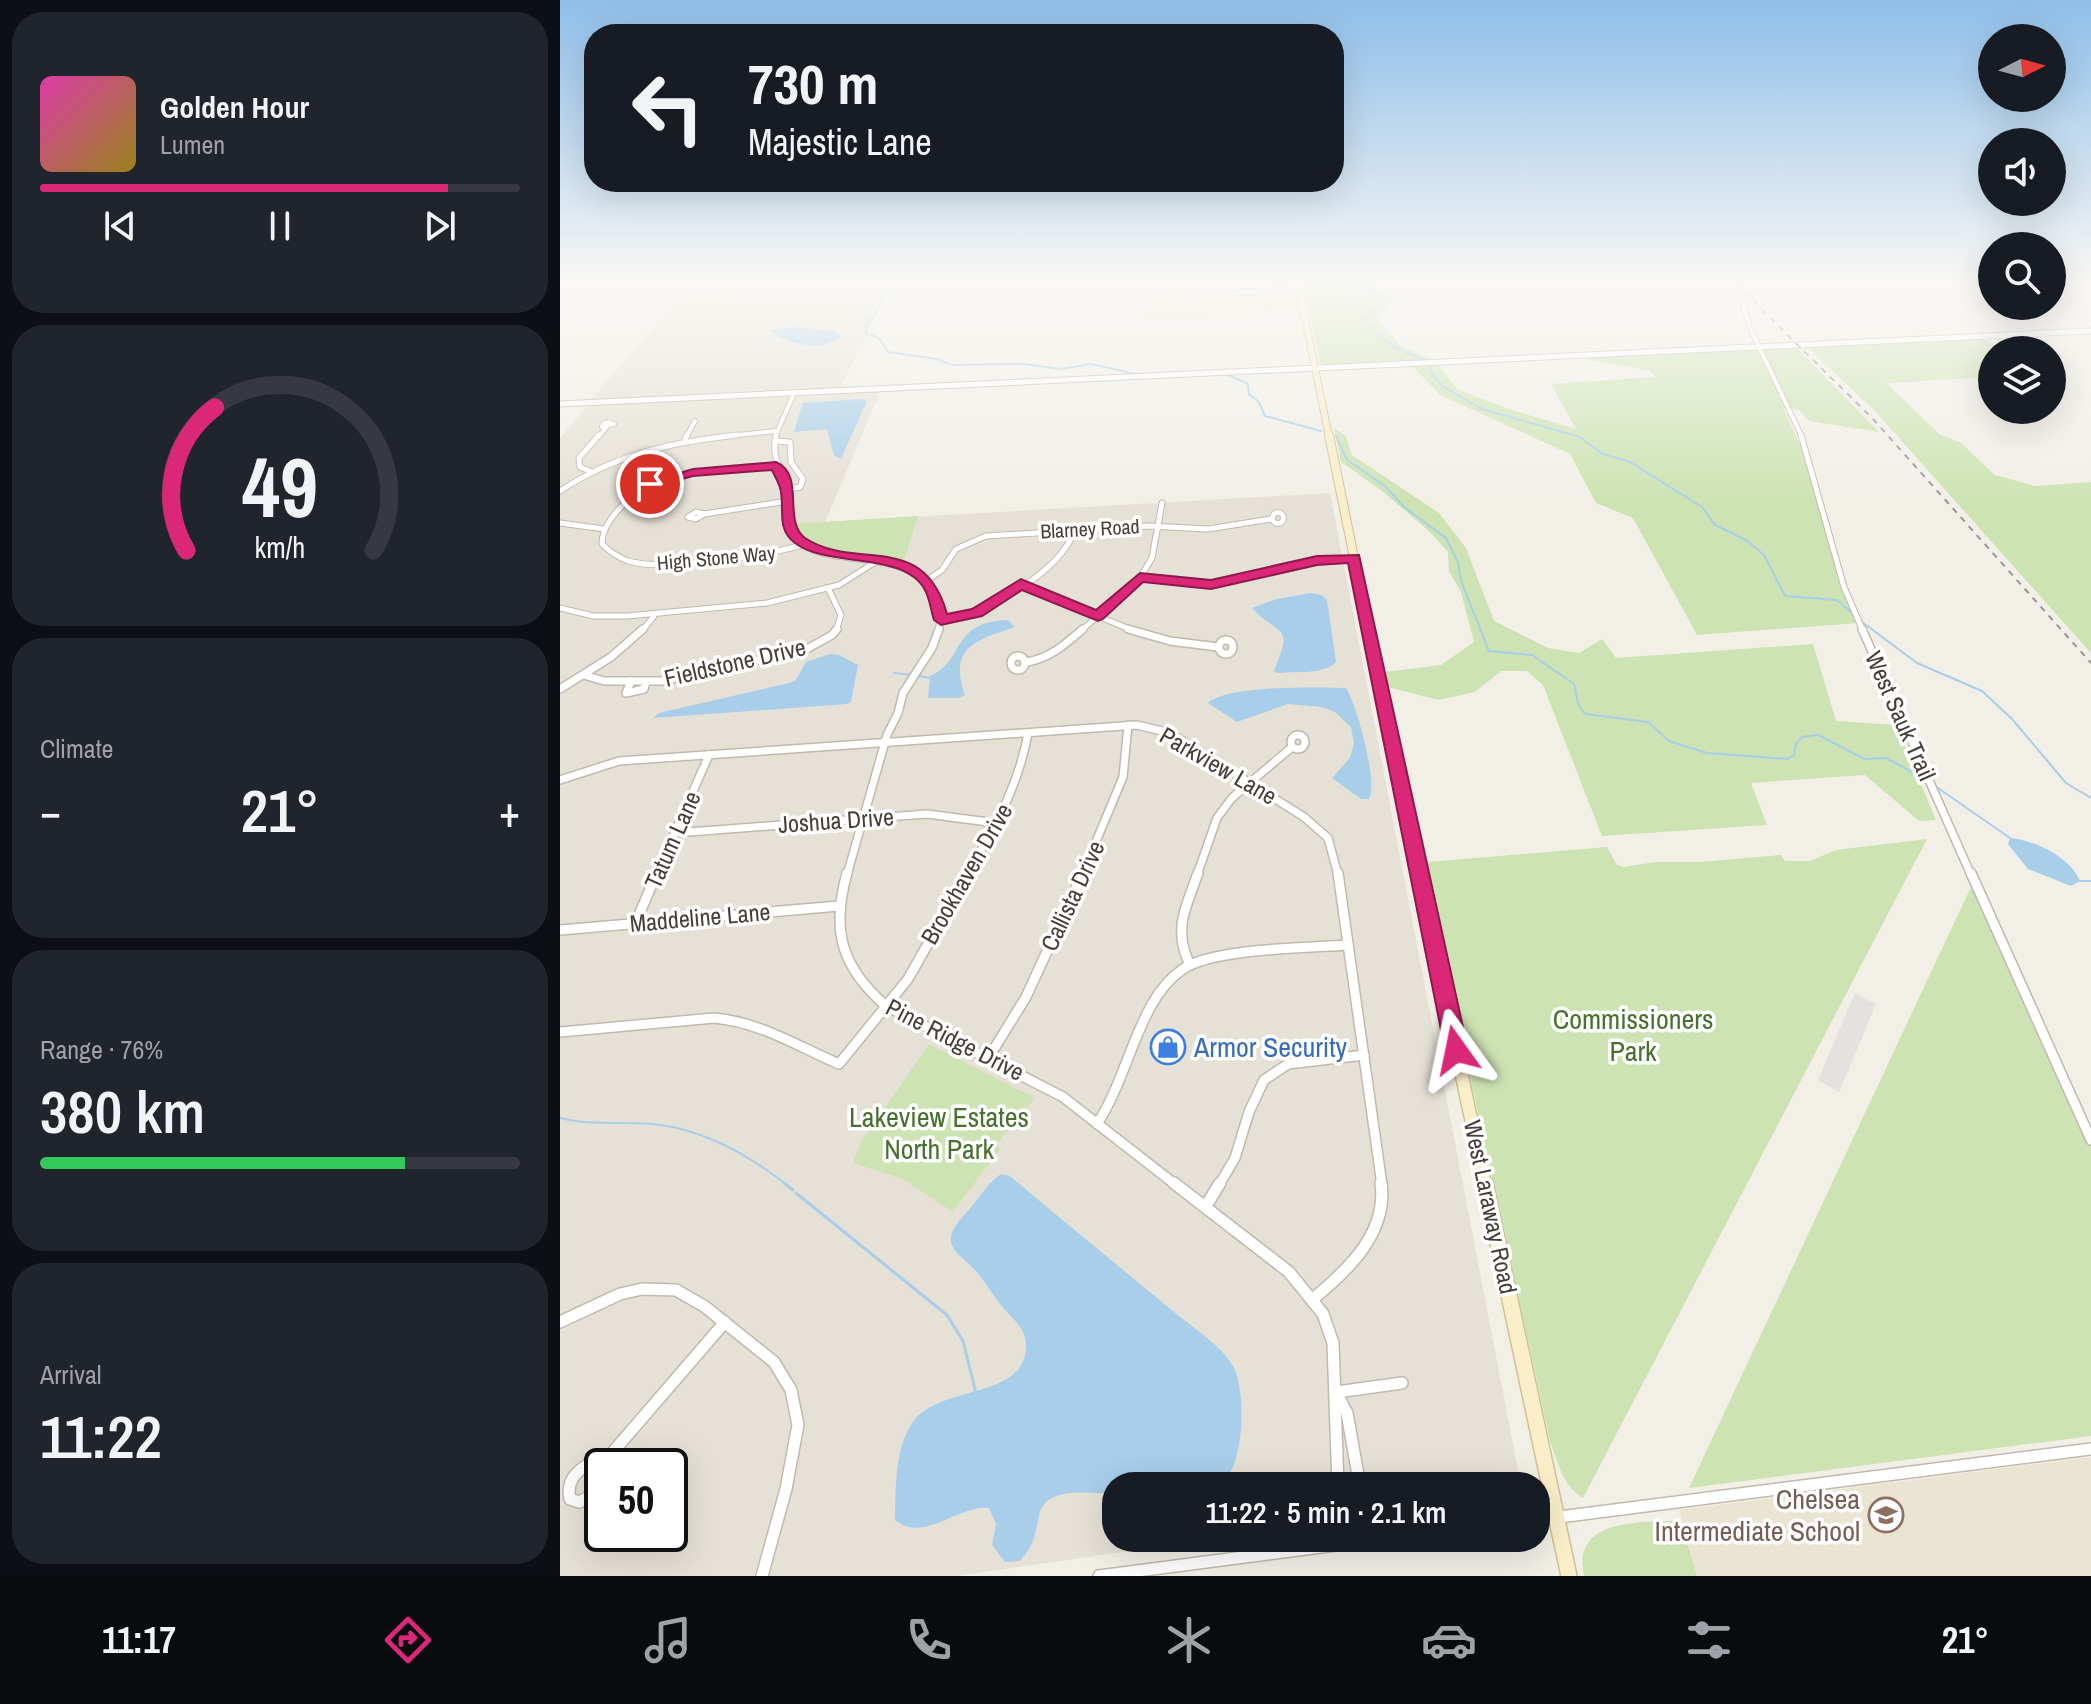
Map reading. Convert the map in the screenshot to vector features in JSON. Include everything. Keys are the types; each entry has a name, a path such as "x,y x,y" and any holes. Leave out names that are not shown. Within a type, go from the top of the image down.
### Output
{"main road":[{"name":"West Laraway Road","path":"1313,358 1569,1576"}],"street":[{"path":"560,404 1557,358"},
{"name":"West Sauk Trail","path":"1764,358 1793,414 1808,454 1844,587 2091,1140"},
{"path":"794,393 776,431 775,441 776,465 788,489 788,525 793,535 805,544 831,553 880,559 908,569 926,581 933,592 941,620 977,612 1021,584 1067,550 1075,530"},
{"path":"685,440 695,421"},
{"path":"590,471 580,467 579,458 606,428"},
{"path":"560,491 590,471 642,450 685,440 776,431"},
{"path":"775,441 790,442 791,462 803,479 800,487 788,489"},
{"path":"560,523 604,529 633,494 658,481 693,473 776,465"},
{"path":"704,514 788,501"},
{"path":"1027,662 1055,653 1140,578 1152,558 1162,503"},
{"name":"Blarney Road","path":"926,581 942,570 956,549 980,537 1159,526 1208,529 1271,519"},
{"name":"High Stone Way","path":"604,529 601,541 606,550 646,564 666,566 766,555 805,544"},
{"path":"560,617 564,610 591,615 654,616 774,603 856,577 880,559"},
{"path":"1140,578 1211,585 1309,563 1354,560"},
{"path":"1021,584 1098,616 1178,644 1218,647"},
{"name":"Fieldstone Drive","path":"584,675 604,681 646,682 805,650 820,644 840,625 841,615 828,588"},
{"path":"560,689 638,637 654,616"},
{"name":"Pine Ridge Drive","path":"941,620 927,657 909,682 884,742 863,818 839,906 841,941 847,963 862,986 886,1006 1063,1097 1289,1272 1323,1314 1333,1343 1337,1472"},
{"path":"631,681 626,693 644,689 646,682"},
{"name":"Parkview Lane","path":"560,780 608,763 1128,725 1170,733 1312,822 1332,845 1382,1182 1379,1217 1361,1255 1313,1299"},
{"name":"Callista Drive","path":"989,1057 1026,997 1113,807 1123,777 1128,725"},
{"name":"Brookhaven Drive","path":"560,1032 714,1018 736,1019 757,1025 839,1064 908,979 1020,777 1028,733"},
{"path":"1189,963 1180,943 1183,915 1217,818 1232,798 1292,747"},
{"name":"Tatum Lane","path":"635,924 709,755"},
{"name":"Joshua Drive","path":"676,833 934,814 996,823"},
{"name":"Maddeline Lane","path":"560,930 839,906"},
{"path":"1097,1124 1118,1092 1152,997 1166,979 1189,963 1221,955 1348,945"},
{"path":"1206,1206 1235,1158 1249,1112 1264,1080 1288,1064 1364,1055"},
{"path":"560,1322 620,1294 660,1289 688,1295 774,1362 791,1390 798,1425 786,1489 762,1576"},
{"path":"621,1448 725,1322"},
{"path":"1337,1392 1402,1383"},
{"name":"Pine Ridge Drive","path":"1337,1392 1347,1413 1358,1472"},
{"path":"1550,1519 2091,1449"},
{"path":"1099,1576 1266,1552"}],"shaded area":[{"path":"628,358 855,358 839,390 590,401"},
{"path":"881,390 825,522 1330,493 1518,1472 1102,1472 1102,1552 1123,1552 956,1576 560,1576 560,438 589,404"},
{"path":"1855,993 1876,1004 1839,1092 1818,1080"},
{"name":"Chelsea Intermediate School","path":"2091,1457 2091,1576 1697,1576 1679,1510"}],"green space":[{"path":"1319,358 1432,360 1325,365"},
{"path":"1806,358 1879,432 1809,421 1799,410 1783,407 1804,454 1858,623 1697,635 1633,518 1596,503 1570,454 1440,395 1412,366 1439,366 1458,390 1576,429 1551,384 1656,377 1650,371 1584,359"},
{"path":"1818,358 1978,358 1978,378 1886,383 1939,434 1960,442 1995,475 2036,486 2091,482 2091,653 1873,409"},
{"path":"1334,428 1346,436 1352,455 1439,513 1466,548 1494,621 1548,648 1579,653 1602,639 1616,658 1813,644 1836,721 1896,725 1936,820 1919,821 1865,775 1751,783 1767,825 1602,836 1543,685 1527,671 1501,671 1475,692 1438,700 1388,687 1385,672 1441,665 1474,642 1461,592 1449,571 1448,552 1430,532 1382,491 1341,462"},
{"path":"918,516 903,563 826,550 801,536 793,524"},
{"name":"Commissioners Park","path":"1927,839 1583,1498 1565,1480 1550,1441 1424,866 1428,862 1607,847 1617,865 1623,867 1656,862 1700,862 1781,855 1785,861 1810,861 1836,850"},
{"path":"1971,887 2091,1148 2091,1436 1689,1488"},
{"name":"Lakeview Estates North Park","path":"929,1044 1035,1098 996,1145 1000,1149 953,1212 901,1178 853,1163 860,1144"},
{"path":"1681,1520 1697,1576 1584,1576 1584,1551 1590,1540 1600,1532 1626,1524"}],"water":[{"path":"867,401 841,459 834,455 827,429 794,432 803,403"},
{"path":"1311,593 1322,595 1327,600 1336,662 1317,671 1278,673 1274,671 1283,645 1281,632 1252,608 1277,599"},
{"path":"1008,620 1015,627 977,642 963,656 960,666 965,695 958,698 928,698 930,676 949,661 967,635 989,622"},
{"path":"830,654 858,665 851,702 847,704 653,718 659,713 789,683 796,680 806,662"},
{"path":"1346,688 1369,761 1369,799 1361,799 1332,778 1350,758 1354,743 1351,727 1335,712 1322,707 1288,704 1237,722 1208,703 1218,697 1252,690"},
{"path":"2010,838 2051,851 2068,864 2080,881 2071,886 2028,869 2008,844"},
{"path":"1001,1174 1010,1176 1206,1337 1233,1366 1242,1411 1239,1447 1230,1472 1102,1472 1102,1494 1071,1493 1050,1499 1043,1506 1028,1550 1020,1561 1005,1562 992,1545 996,1524 989,1508 978,1508 918,1528 895,1520 901,1447 911,1425 922,1413 937,1404 1007,1379 1018,1369 1025,1355 1025,1338 1020,1326 956,1252 951,1242 958,1222"}],"waterway":[{"path":"927,358 949,364"},
{"path":"1418,358 1423,360"},
{"path":"952,365 1023,364 1061,369 1091,364 1136,374"},
{"path":"1429,364 1433,376 1445,388 1482,409 1580,437 1601,453 1630,462 1702,507 1715,525 1746,540 1764,555 1785,596 1837,600 1852,613"},
{"path":"1229,375 1248,384 1249,394 1259,402 1265,416 1321,431"},
{"path":"1336,436 1347,460 1386,487 1404,507 1446,538 1458,562 1461,581 1489,651 1532,655 1574,684 1578,704 1585,714 1648,722 1669,741 1707,753 1788,759 1794,755 1796,744 1802,737 1818,735 1865,759 1886,758 1923,778"},
{"path":"1862,622 1917,663 1982,691 2012,719 2066,783 2091,798"},
{"path":"894,673 913,675"},
{"path":"919,676 930,678"},
{"path":"1935,786 2010,838"},
{"path":"2080,881 2091,881"},
{"path":"560,1118 583,1122 653,1124 689,1131 740,1153 787,1185"},
{"path":"784,1183 793,1190"},
{"path":"796,1193 947,1315 963,1341 976,1393"}],"railway":[{"path":"1811,358 1873,419 2091,663"}],"place":[{"name":"Armor Security","path":"1168,1047"},
{"name":"Chelsea Intermediate School","path":"1886,1515"}],"route":[{"path":"650,484 672,476 776,465 788,489 788,525 798,540 822,551 880,559 908,569 926,581 940,608 941,620 977,612 1021,584 1098,616 1140,578 1211,585 1317,560 1354,558 1456,1050"}]}
